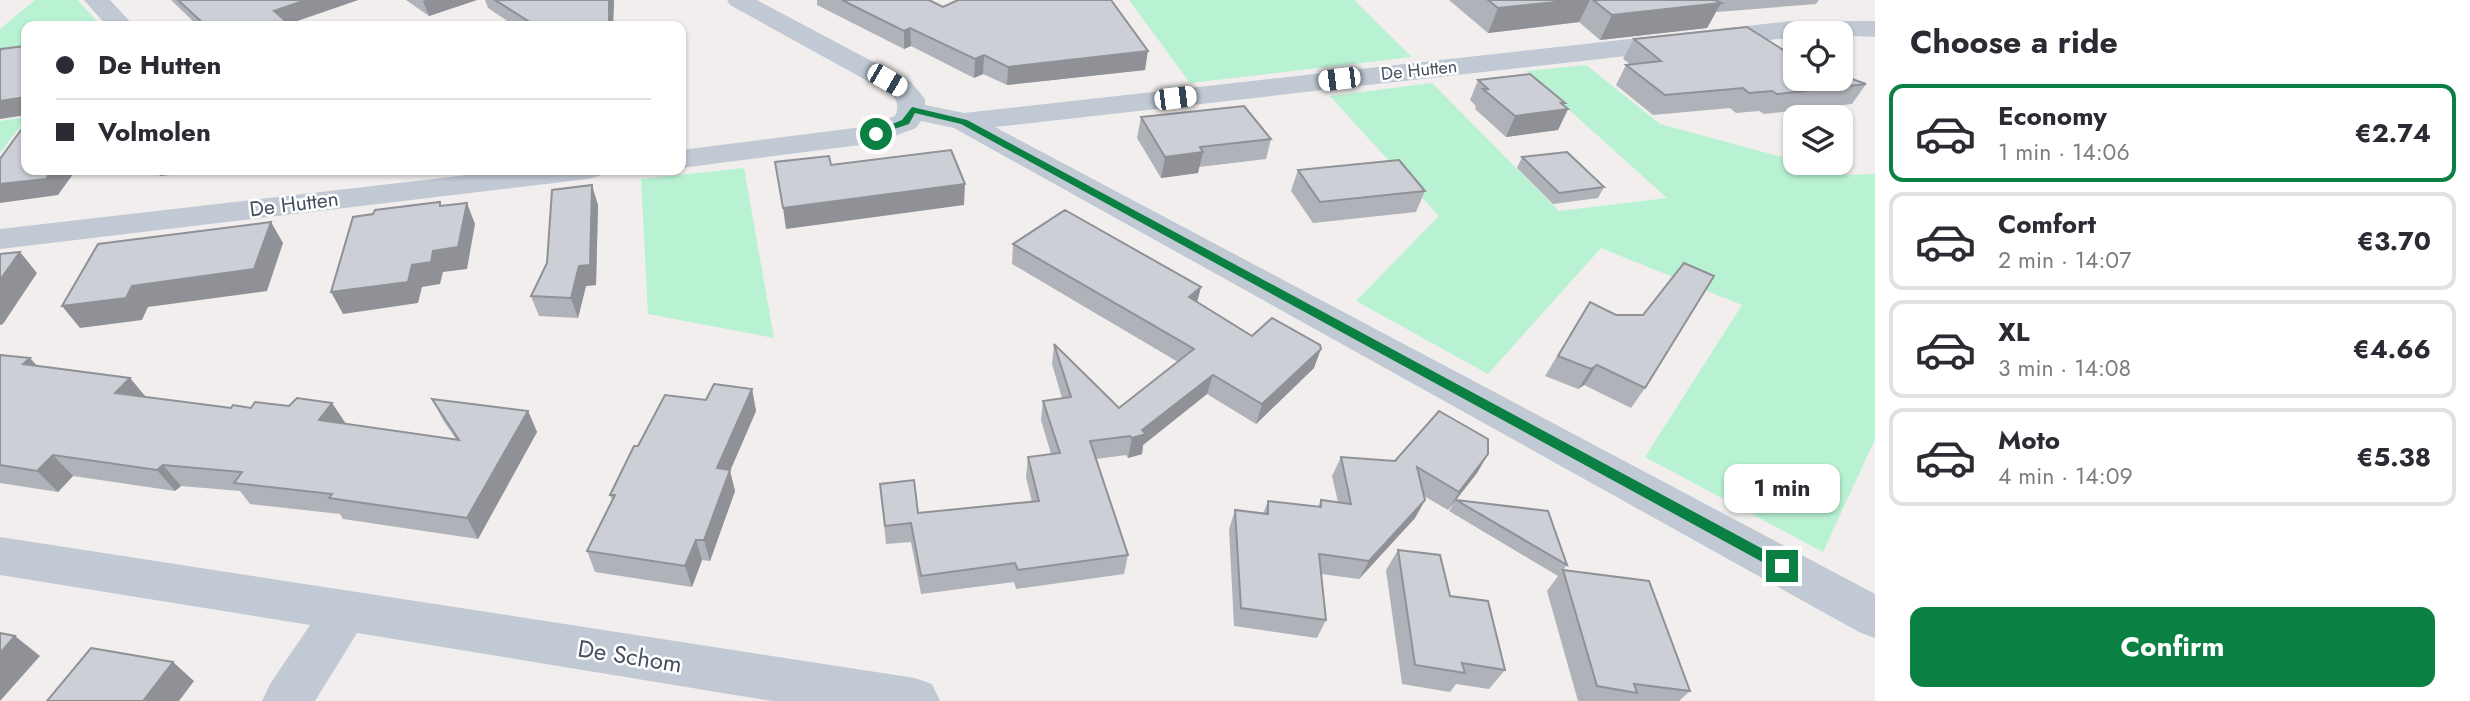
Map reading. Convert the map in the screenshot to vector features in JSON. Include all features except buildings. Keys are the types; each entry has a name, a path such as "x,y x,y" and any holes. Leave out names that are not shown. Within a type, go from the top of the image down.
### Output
{"street":[{"path":"96,0 116,21"},
{"path":"686,158 876,134 906,122 912,110 911,99 901,88 739,0"},
{"name":"De Hutten","path":"964,122 1791,29 1875,29"},
{"path":"912,110 964,122 1875,617"},
{"name":"De Hutten","path":"0,239 545,175"},
{"name":"De Schom","path":"0,556 915,701"},
{"path":"287,701 346,611"}],"green space":[{"path":"35,0 78,0 96,21 21,21 21,46 0,49 0,29"},
{"path":"1129,0 1354,0 1412,57 1190,83"},
{"path":"1586,65 1660,124 1783,157 1783,175 1875,174 1875,439 1823,552 1645,457 1742,305 1601,248 1488,374 1356,301 1439,216 1330,96 1432,83 1559,211 1667,198 1526,71"},
{"path":"21,118 21,126 0,153 0,121"},
{"path":"744,168 774,338 648,314 641,179"}],"route":[{"path":"876,134 899,127 911,116 912,110 964,122 1782,566"}]}
